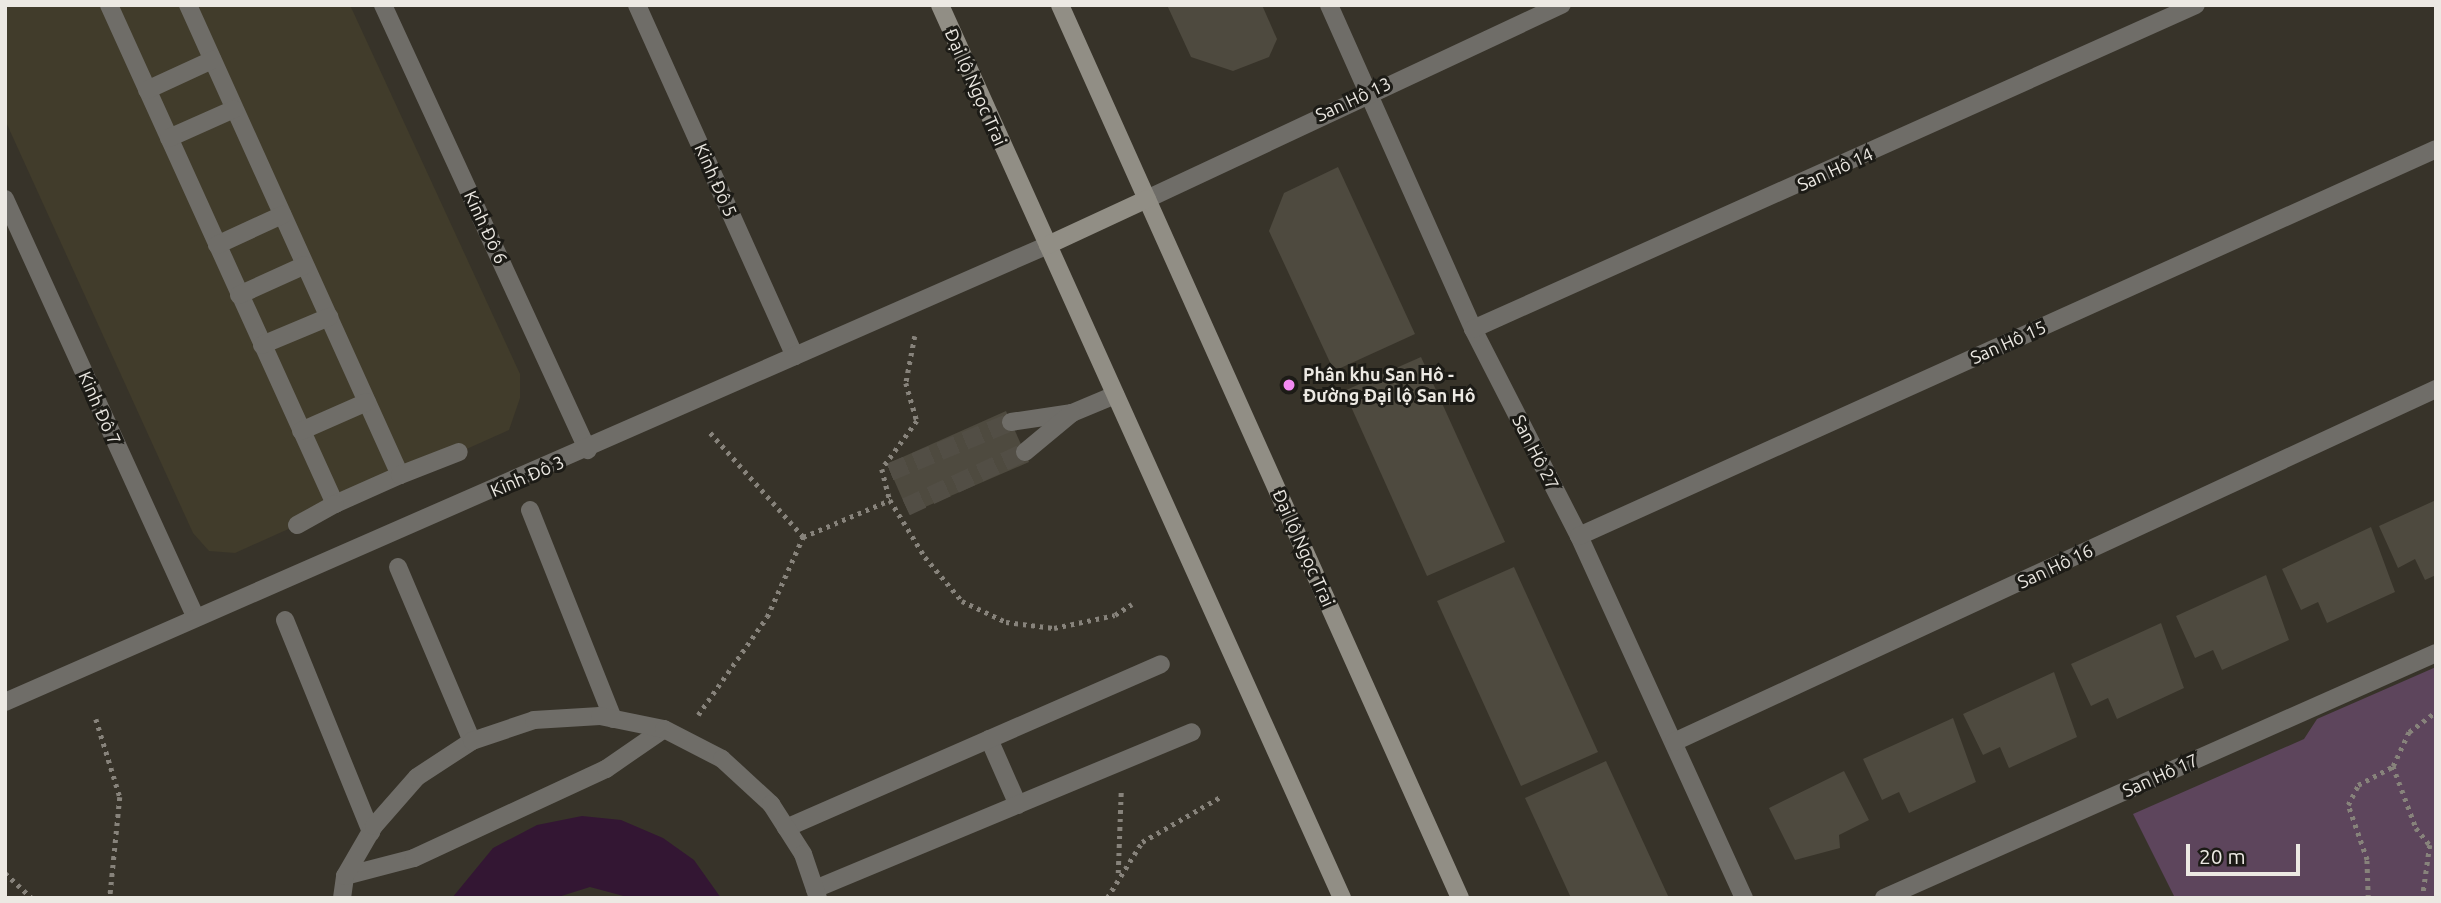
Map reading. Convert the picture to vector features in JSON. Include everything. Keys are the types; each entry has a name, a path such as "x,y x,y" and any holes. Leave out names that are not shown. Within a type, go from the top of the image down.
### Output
{"main road":[{"name":"Đại lộ Ngọc Trai","path":"940,5 1342,898"},
{"name":"Đại lộ Ngọc Trai","path":"1060,5 1460,898"},
{"path":"1048,245 1146,199"}],"street":[{"path":"188,5 400,475"},
{"name":"Kinh Đô 6","path":"383,5 588,450"},
{"name":"Kinh Đô 5","path":"637,5 795,356"},
{"name":"San Hô 27","path":"1329,5 1473,329 1579,536 1744,898"},
{"name":"San Hô 13","path":"1146,199 1368,91 1562,5"},
{"name":"San Hô 14","path":"1473,329 2196,5"},
{"path":"111,6 335,504"},
{"path":"147,90 212,60"},
{"path":"169,138 234,108"},
{"name":"San Hô 15","path":"1579,536 2436,149"},
{"name":"Kinh Đô 7","path":"5,200 195,616"},
{"path":"217,245 282,215"},
{"name":"Kinh Đô 3","path":"5,702 195,616 588,450 1048,245"},
{"path":"239,295 305,265"},
{"path":"262,345 329,317"},
{"name":"San Hô 16","path":"1674,743 2436,389"},
{"path":"1011,422 1072,413 1115,395"},
{"path":"301,431 367,402"},
{"path":"1025,452 1072,413"},
{"path":"297,525 335,504 459,452"},
{"path":"530,510 613,719"},
{"path":"398,567 472,741"},
{"path":"285,620 371,832"},
{"name":"San Hô 17","path":"1884,898 2436,653"},
{"path":"786,828 1161,664"},
{"path":"342,898 345,876 371,832 417,777 472,741 534,720 613,719 664,729 722,759 771,804 786,828 817,893 1192,732"},
{"path":"345,876 414,858 606,769 664,729"},
{"path":"989,739 1017,805"}],"path":[{"path":"915,336 906,383 917,421 882,469 890,500 925,558 962,601 980,613 1054,628 1115,615 1132,604"},
{"path":"709,432 803,537"},
{"path":"682,739 767,617 803,537 890,500"},
{"path":"2368,898 2367,860 2348,804 2358,785 2393,766 2409,732 2436,712"},
{"path":"96,719 120,797 110,898"},
{"path":"1118,873 1121,762"},
{"path":"2393,766 2416,828 2430,845 2421,897 2433,898"},
{"path":"1107,898 1118,873 1142,842 1222,796"},
{"path":"5,873 32,898"}],"shaded area":[{"path":"5,5 350,5 520,374 520,398 509,430 235,553 209,551 193,533 5,120"},
{"path":"2436,667 2436,898 2175,898 2133,814 2304,739 2317,719"},
{"path":"582,816 621,820 663,838 694,860 721,898 631,898 590,887 555,898 452,898 493,848 537,825"}],"building":[{"path":"1167,5 1262,5 1277,39 1269,57 1233,71 1191,57"},
{"path":"1338,167 1415,334 1334,371 1269,231 1284,193"},
{"path":"1421,357 1505,542 1427,576 1344,391"},
{"path":"1006,411 1029,462 909,514 887,464"},
{"path":"2436,500 2436,575 2425,580 2415,559 2398,568 2379,526"},
{"path":"2371,527 2395,592 2327,623 2318,602 2301,610 2282,569"},
{"path":"1514,567 1598,752 1521,786 1437,601"},
{"path":"2266,575 2289,640 2222,670 2213,650 2195,658 2176,616"},
{"path":"2161,623 2184,688 2117,719 2108,698 2091,706 2071,664"},
{"path":"2054,672 2077,737 2009,768 2000,747 1983,755 1963,714"},
{"path":"1953,718 1976,782 1909,813 1899,792 1882,800 1863,759"},
{"path":"1606,761 1669,898 1571,898 1525,798"},
{"path":"1844,771 1869,820 1839,835 1840,848 1795,860 1769,808"}],"tunnel":[{"path":"890,472 1011,422"},
{"path":"906,507 1025,452"}],"place":[{"name":"Phân khu San Hô - Đường Đại lộ San Hô","path":"1289,385"}]}
